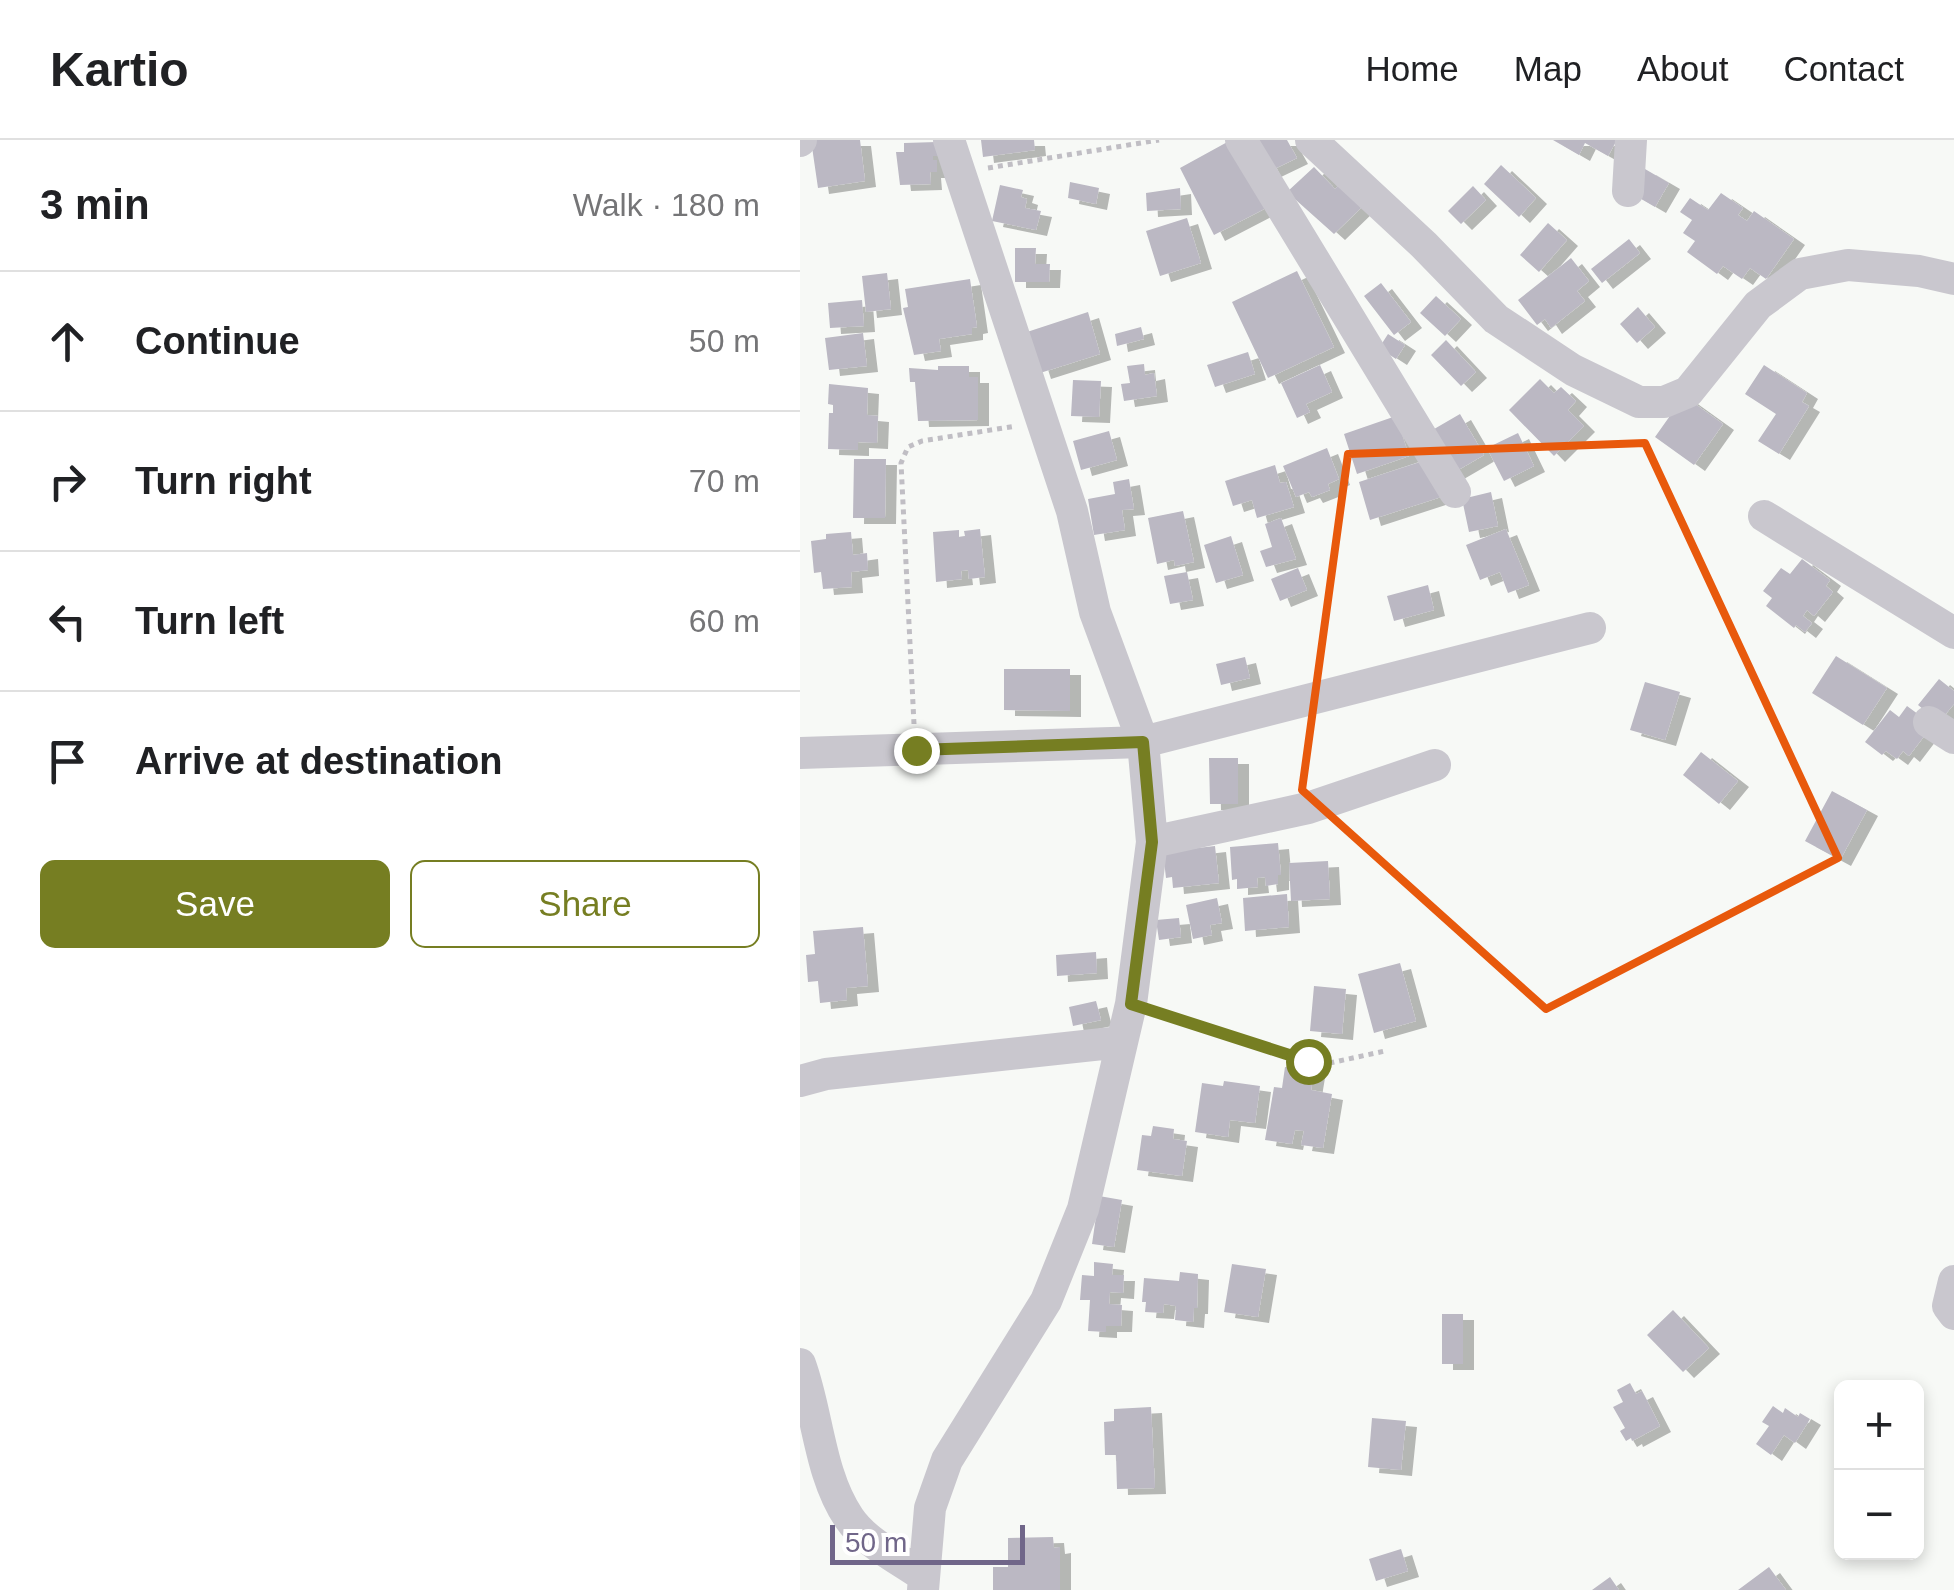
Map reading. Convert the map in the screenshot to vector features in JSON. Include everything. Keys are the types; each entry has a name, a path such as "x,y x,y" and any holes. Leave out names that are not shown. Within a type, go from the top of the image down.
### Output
{"street":[{"path":"922,1582 930,1508 947,1460 1046,1301 1083,1209 1131,1004 1152,842 1143,742 1095,612 1072,511 950,140"},
{"path":"1241,140 1455,492"},
{"path":"1312,140 1496,319 1573,370 1639,402 1664,402 1688,392 1758,305 1800,274 1848,265 1954,278"},
{"path":"1628,191 1631,140"},
{"path":"1764,516 1954,633"},
{"path":"800,753 1143,742 1590,628"},
{"path":"1152,842 1308,808 1434,765"},
{"path":"800,1081 826,1074 1121,1042"},
{"path":"1954,1281 1948,1306 1954,1314"},
{"path":"800,1364 832,1484 850,1520 922,1582"}],"path":[{"path":"960,172 1159,140"},
{"path":"916,750 902,463 908,448 922,441 1044,422"},
{"path":"1131,1004 1325,1064 1385,1052"}],"highlighted area":[{"path":"1645,443 1838,858 1546,1009 1302,790 1348,454"}],"building":[{"path":"811,140 860,140 865,181 818,188"},
{"path":"981,140 1034,140 1035,150 983,157"},
{"path":"1231,140 1266,208 1214,235 1180,168"},
{"path":"1255,140 1287,140 1297,158 1270,171"},
{"path":"1553,140 1617,140 1608,156 1585,143 1579,155"},
{"path":"937,142 938,156 933,156 933,160 937,160 937,172 930,172 931,184 900,185 896,152 904,152 904,143"},
{"path":"1501,165 1536,198 1519,217 1484,184"},
{"path":"1314,167 1335,189 1343,181 1365,204 1334,234 1287,192"},
{"path":"1645,169 1669,183 1655,207 1631,193"},
{"path":"1070,182 1099,188 1096,204 1068,198"},
{"path":"1000,185 1023,190 1025,208 1041,211 1036,230 992,221"},
{"path":"1473,186 1486,200 1461,224 1448,211"},
{"path":"1180,188 1181,209 1147,211 1146,193"},
{"path":"1721,193 1743,208 1738,215 1747,221 1754,211 1794,239 1766,279 1750,268 1742,279 1723,266 1717,274 1687,252 1695,241 1683,233 1692,220 1680,212 1690,198 1708,210"},
{"path":"1187,218 1201,263 1160,276 1146,231"},
{"path":"1548,223 1567,240 1539,272 1520,255"},
{"path":"1629,239 1640,253 1602,283 1591,269"},
{"path":"1015,248 1036,248 1035,264 1050,264 1049,282 1015,282"},
{"path":"1571,258 1589,281 1577,291 1585,301 1551,328 1545,319 1537,325 1518,300"},
{"path":"1297,271 1334,347 1268,378 1232,302"},
{"path":"887,273 891,309 866,312 862,276"},
{"path":"970,279 977,327 972,328 972,334 939,339 941,351 914,355 903,308 908,307 905,289"},
{"path":"1381,283 1411,322 1394,335 1364,296"},
{"path":"1436,296 1461,319 1445,336 1420,313"},
{"path":"862,300 864,326 830,328 828,303"},
{"path":"1638,307 1655,327 1637,343 1620,324"},
{"path":"1088,312 1100,354 1040,373 1027,332"},
{"path":"1141,327 1144,339 1117,346 1115,334"},
{"path":"863,333 867,366 829,370 825,338"},
{"path":"1388,334 1405,345 1396,359 1379,348"},
{"path":"1446,340 1476,372 1461,386 1431,355"},
{"path":"1248,352 1255,374 1215,387 1207,365"},
{"path":"1144,364 1145,375 1154,373 1157,396 1124,401 1121,384 1130,383 1127,366"},
{"path":"1320,365 1332,392 1306,404 1310,412 1297,418 1281,383"},
{"path":"1764,365 1807,393 1802,402 1809,406 1779,454 1758,441 1776,414 1745,394"},
{"path":"938,366 969,366 969,377 978,377 978,420 918,421 915,382 910,382 909,368 938,370"},
{"path":"1540,379 1554,393 1561,387 1576,401 1568,410 1584,426 1554,456 1509,410"},
{"path":"1073,380 1101,381 1099,417 1071,416"},
{"path":"829,384 868,388 867,415 878,416 877,443 858,442 858,450 828,449 829,413 833,413 833,405 828,404"},
{"path":"1684,396 1723,424 1694,465 1655,437"},
{"path":"1460,414 1484,455 1453,473 1429,432"},
{"path":"1396,416 1409,456 1357,474 1344,434"},
{"path":"1109,431 1117,460 1081,470 1073,441"},
{"path":"1518,433 1534,466 1504,481 1487,448"},
{"path":"1327,448 1339,479 1328,484 1330,490 1312,497 1309,492 1296,497 1283,466"},
{"path":"1432,458 1444,496 1370,520 1359,482"},
{"path":"854,459 886,459 885,518 853,518"},
{"path":"1275,465 1280,483 1286,482 1294,507 1257,518 1252,500 1233,506 1225,481"},
{"path":"1129,479 1134,509 1122,510 1125,530 1094,535 1088,499 1115,494 1113,482"},
{"path":"1491,492 1498,526 1469,532 1462,499"},
{"path":"1183,511 1194,562 1175,566 1174,560 1157,564 1148,518"},
{"path":"1281,518 1296,559 1266,567 1260,551 1272,547 1265,524"},
{"path":"980,529 985,577 969,579 968,570 961,571 962,579 936,582 933,532 959,530 959,537 965,536 964,531"},
{"path":"1506,529 1529,585 1508,593 1500,572 1480,580 1466,545"},
{"path":"851,532 853,555 867,553 868,570 851,572 852,587 823,589 821,572 814,573 811,541 826,539 826,534"},
{"path":"1231,536 1243,575 1216,583 1204,545"},
{"path":"1802,559 1830,580 1826,586 1833,592 1814,616 1807,610 1803,616 1812,623 1805,632 1766,606 1772,598 1763,591 1781,568 1790,574"},
{"path":"1298,568 1307,590 1280,601 1271,579"},
{"path":"1187,572 1193,600 1170,604 1164,576"},
{"path":"1428,585 1434,610 1394,621 1387,596"},
{"path":"1836,656 1887,688 1863,725 1812,693"},
{"path":"1245,657 1250,678 1221,685 1216,664"},
{"path":"1004,669 1070,669 1070,711 1004,710"},
{"path":"1939,679 1954,691 1954,704 1939,722 1918,705"},
{"path":"1645,682 1680,692 1665,740 1630,730"},
{"path":"1907,706 1926,720 1928,731 1909,756 1903,751 1897,759 1886,751 1882,755 1865,742 1890,710 1899,717"},
{"path":"1701,752 1738,781 1719,804 1683,775"},
{"path":"1209,758 1238,758 1238,804 1210,804"},
{"path":"1832,791 1867,810 1840,860 1805,841"},
{"path":"1278,843 1278,884 1266,886 1265,877 1257,878 1258,887 1237,889 1237,879 1232,880 1230,847"},
{"path":"1215,846 1219,883 1173,888 1172,877 1166,878 1163,852"},
{"path":"1328,861 1330,899 1291,901 1289,863"},
{"path":"1287,894 1289,927 1245,931 1243,898"},
{"path":"1217,898 1222,923 1210,925 1212,935 1193,939 1186,905"},
{"path":"1179,918 1181,937 1159,940 1156,920"},
{"path":"863,927 868,986 846,988 847,1000 820,1003 818,981 808,982 806,955 815,954 813,931"},
{"path":"1096,952 1097,973 1057,976 1056,955"},
{"path":"1400,963 1416,1021 1374,1033 1358,974"},
{"path":"1314,986 1346,989 1342,1034 1310,1031"},
{"path":"1096,1001 1101,1020 1073,1026 1069,1007"},
{"path":"1285,1067 1314,1072 1311,1090 1332,1094 1323,1148 1301,1145 1304,1131 1295,1130 1292,1144 1265,1140 1274,1087 1282,1088"},
{"path":"1224,1081 1260,1086 1255,1123 1230,1120 1228,1137 1195,1132 1202,1083 1223,1086"},
{"path":"1153,1126 1174,1129 1173,1139 1187,1141 1182,1176 1137,1170 1142,1135 1151,1136"},
{"path":"1099,1196 1122,1200 1114,1247 1092,1244"},
{"path":"1094,1262 1113,1264 1112,1275 1124,1275 1123,1293 1110,1292 1109,1304 1122,1305 1121,1326 1106,1326 1106,1332 1088,1331 1090,1300 1080,1300 1082,1275 1094,1276"},
{"path":"1232,1264 1266,1269 1258,1317 1224,1312"},
{"path":"1180,1272 1198,1274 1193,1322 1175,1320 1176,1306 1164,1304 1163,1313 1145,1312 1144,1278 1179,1281"},
{"path":"1673,1310 1709,1348 1683,1372 1647,1335"},
{"path":"1442,1314 1463,1314 1463,1364 1442,1364"},
{"path":"1630,1383 1636,1394 1642,1391 1660,1426 1626,1441 1620,1431 1625,1428 1613,1407 1623,1402 1617,1390"},
{"path":"1773,1406 1783,1413 1785,1408 1798,1417 1800,1413 1810,1419 1795,1443 1784,1435 1771,1455 1756,1444 1769,1426 1762,1422"},
{"path":"1151,1407 1155,1488 1117,1489 1116,1455 1105,1455 1104,1422 1114,1421 1114,1409"},
{"path":"1372,1418 1406,1421 1401,1470 1368,1467"},
{"path":"1053,1537 1054,1548 1060,1547 1060,1590 993,1590 993,1567 1008,1567 1008,1538"},
{"path":"1401,1549 1408,1571 1376,1581 1369,1559"},
{"path":"1769,1567 1786,1590 1738,1590"},
{"path":"1610,1577 1619,1590 1592,1590"}],"route":[{"path":"916,750 1143,742 1152,842 1131,1004 1308,1061"}]}
